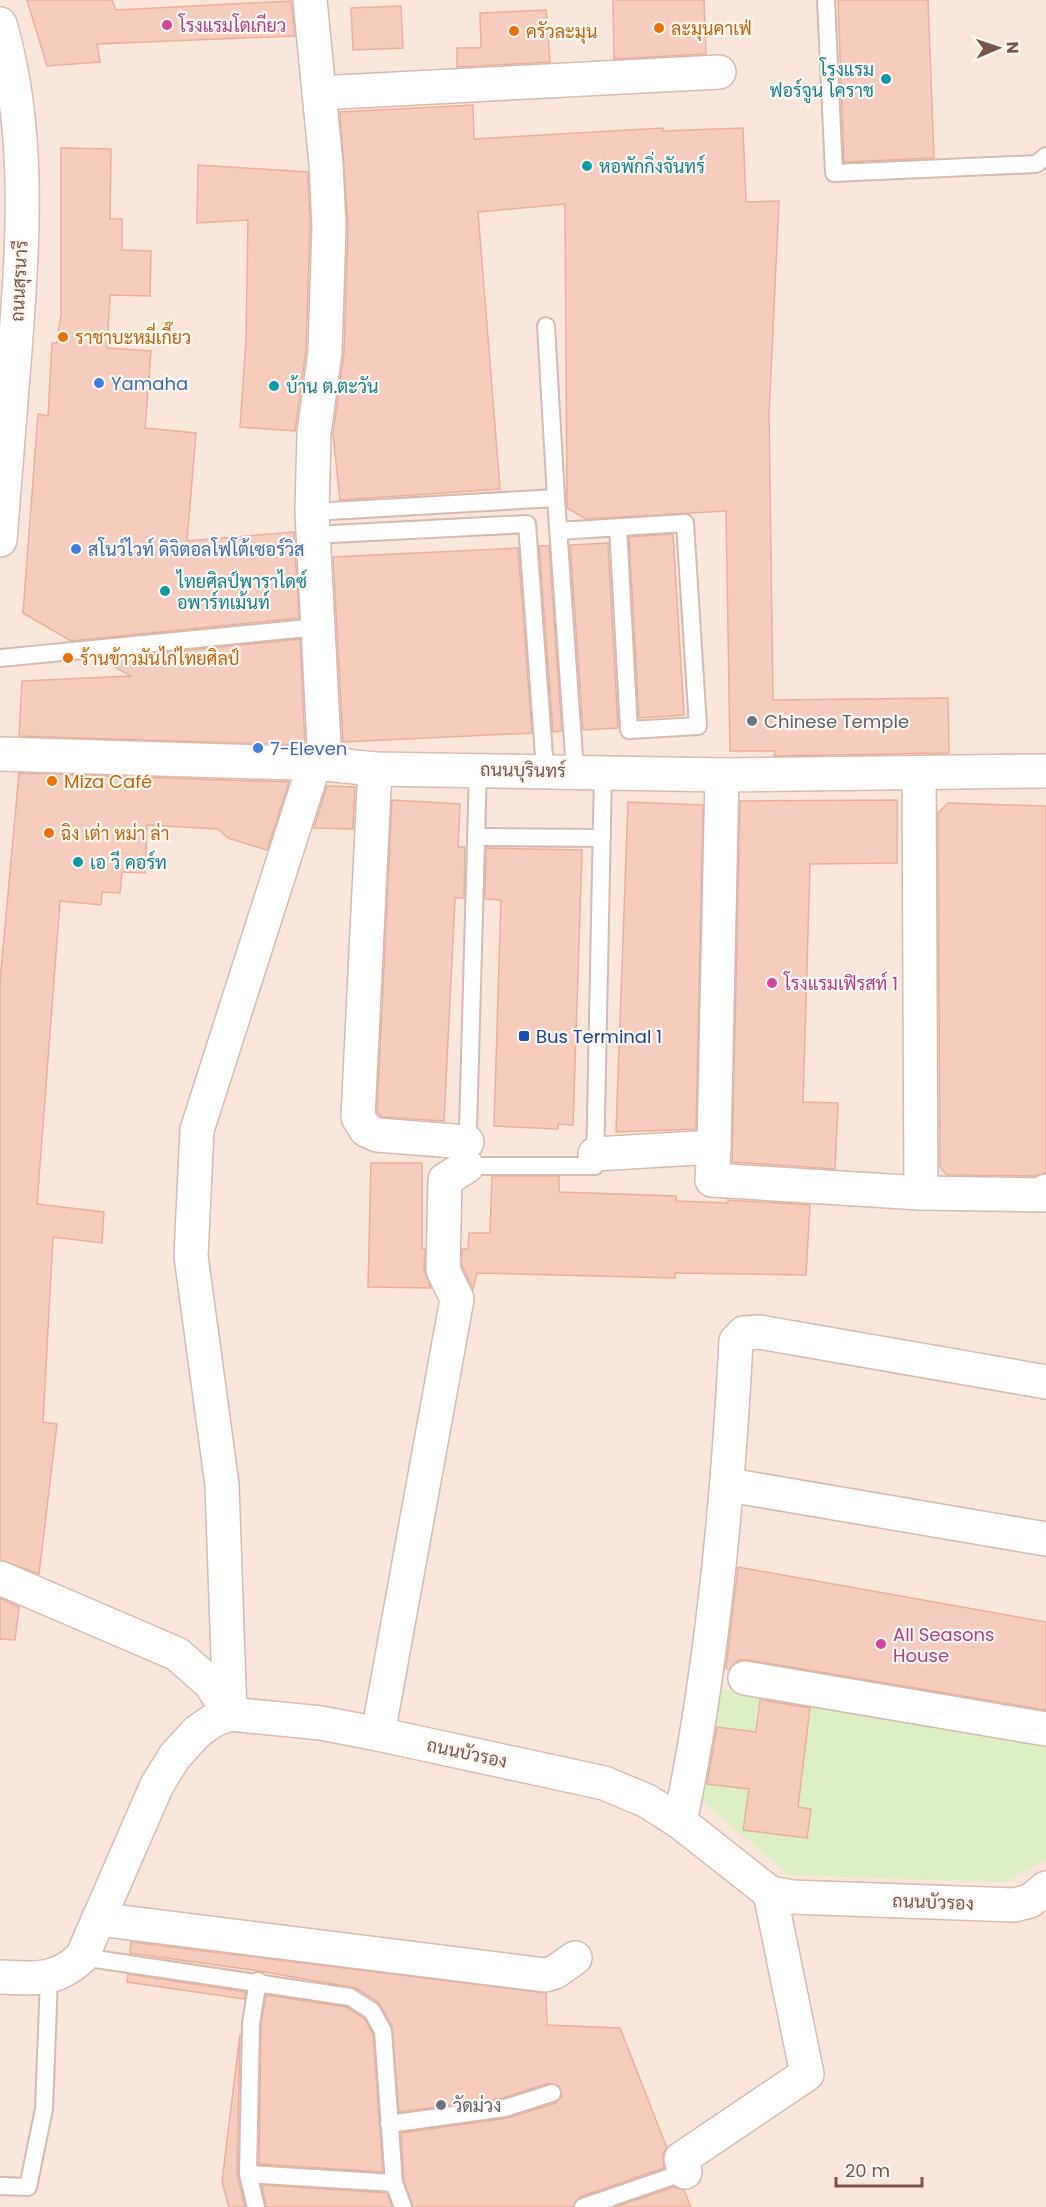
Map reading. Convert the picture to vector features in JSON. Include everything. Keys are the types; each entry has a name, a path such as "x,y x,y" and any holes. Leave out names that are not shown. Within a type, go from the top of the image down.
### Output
{"street":[{"path":"230,1714 222,1485 191,1256 197,1130 319,765 319,627 313,523 314,433 325,352 329,226 310,0"},
{"name":"ถนนสุรนารี","path":"0,24 13,68 10,124 21,270 0,540"},
{"path":"319,93 719,72"},
{"name":"ถนนบุรินทร์","path":"0,754 375,769 722,775 1046,771"},
{"path":"375,769 358,1117 366,1130 377,1135 467,1154 445,1180 443,1270 457,1299 378,1734"},
{"path":"919,774 921,1193"},
{"path":"722,775 712,1180 921,1193 1044,1195 1046,1191"},
{"path":"595,1154 714,1147"},
{"path":"680,1822 692,1765 729,1485 736,1341 744,1333 759,1332 1046,1382"},
{"path":"729,1485 1046,1539"},
{"path":"0,1578 177,1654 210,1683 230,1714"},
{"path":"745,1678 1046,1728"},
{"path":"0,1977 49,1978 68,1970 82,1957 157,1785 175,1756 197,1732 214,1720 230,1714"},
{"name":"ถนนบัวรอง","path":"230,1714 321,1723 604,1783 647,1801 680,1822 770,1893 792,1897 1014,1905 1030,1901 1046,1888"},
{"path":"685,2172 681,2159 807,2074 770,1893"},
{"path":"98,1919 545,1975 555,1972 575,1958"}],"lane":[{"path":"826,0 834,173 1036,164 1046,156"},
{"path":"546,326 574,771"},
{"path":"313,523 556,498"},
{"path":"313,523 527,524 574,771 602,838 595,1166 467,1154 478,769"},
{"path":"558,531 685,523 698,726 629,730 618,528"},
{"path":"0,658 319,627"},
{"path":"476,837 602,838"},
{"path":"82,1957 258,1981 350,1997 372,2011 383,2031 394,2183 403,2207"},
{"path":"0,2187 28,2187 44,2109 49,1978"},
{"path":"256,2207 248,2174 251,2023 258,1981"},
{"path":"389,2124 505,2108 552,2092"},
{"path":"583,2207 685,2172"},
{"path":"248,2174 394,2183"}],"shaded area":[{"path":"0,0 1046,0 1046,2207 0,2207"}],"green space":[{"path":"714,1688 1046,1740 1046,1860 1004,1882 789,1875 698,1797"}],"building":[{"name":"โรงแรมโตเกียว","path":"27,0 112,0 116,10 291,1 295,36 97,44 100,62 47,66"},
{"name":"ละมุนคาเฟ่","path":"613,0 704,0 706,54 614,59"},
{"name":"โรงแรม ฟอร์จูน โคราช","path":"838,0 928,0 934,158 844,162"},
{"path":"401,6 403,48 353,50 351,8"},
{"name":"ครัวละมุน","path":"546,10 550,62 457,67 457,48 481,48 480,13"},
{"path":"473,105 474,139 663,128 663,131 743,128 746,202 779,201 769,414 773,700 948,698 949,753 774,756 775,751 730,751 726,511 586,519 567,508 565,204 478,212 500,489 340,500 333,434 344,353 348,226 340,112"},
{"path":"61,148 111,149 110,219 122,219 122,250 151,251 150,296 110,295 107,348 151,351 145,428 196,433 187,541 294,532 299,618 71,641 23,613 38,414 48,416 52,343 57,343 61,314"},
{"path":"198,165 308,172 310,226 306,350 295,431 240,427 246,340 248,220 197,223"},
{"path":"673,534 684,715 639,718 629,537"},
{"path":"608,543 618,728 583,730 570,545"},
{"path":"539,546 549,546 562,731 553,732"},
{"path":"518,548 532,733 343,742 333,557"},
{"path":"300,639 305,745 19,736 22,681 131,676 101,659"},
{"path":"19,773 289,782 267,850 228,838 218,829 147,825 145,873 122,872 120,893 102,892 101,905 60,901 37,1204 104,1212 102,1243 53,1237 43,1422 57,1424 39,1574 0,1560 0,982"},
{"path":"327,786 355,787 353,829 314,828"},
{"path":"392,800 460,804 458,847 465,847 464,898 455,898 444,1121 382,1117 377,1112"},
{"path":"897,800 897,863 810,864 803,1102 838,1103 835,1169 732,1162 740,801"},
{"path":"628,802 703,805 696,1129 616,1132"},
{"path":"948,803 1046,806 1046,1172 1035,1176 947,1175 940,1167 938,813"},
{"path":"486,848 582,850 573,1125 558,1124 558,1129 494,1126 501,900 485,899"},
{"path":"371,1163 422,1163 422,1249 425,1249 424,1270 431,1288 368,1287"},
{"path":"492,1176 559,1176 559,1192 676,1196 676,1201 728,1203 728,1200 810,1205 806,1275 675,1273 675,1278 477,1273 473,1289 462,1266 462,1249 468,1249 469,1233 490,1233"},
{"name":"All Seasons House","path":"738,1567 1046,1622 1046,1710 748,1660 739,1660 729,1669 726,1668"},
{"path":"0,1598 19,1607 15,1640 0,1639"},
{"path":"760,1700 810,1708 798,1807 811,1809 807,1838 743,1830 749,1789 707,1784 717,1727 756,1732"},
{"path":"131,1942 546,1993 547,2025 620,2028 667,2148 663,2153 664,2168 580,2197 573,2207 413,2207 404,2181 401,2133 508,2118 556,2103 562,2096 559,2086 549,2083 503,2098 399,2112 392,2026 378,2002 356,1988 259,1971 130,1953"},
{"path":"128,1974 246,1992 244,1999 127,1982"},
{"path":"266,1995 346,2007 364,2018 373,2034 383,2172 259,2164 261,2024"},
{"path":"240,2034 237,2174 245,2207 229,2207 222,2182"},
{"path":"262,2185 387,2193 392,2207 266,2207"},
{"path":"674,2187 684,2190 691,2207 615,2207"}],"place":[{"name":"โรงแรมโตเกียว","path":"167,25"},
{"name":"ละมุนคาเฟ่","path":"659,28"},
{"name":"ครัวละมุน","path":"514,31"},
{"name":"โรงแรม ฟอร์จูน โคราช","path":"886,79"},
{"name":"หอพักกิ่งจันทร์","path":"587,166"},
{"name":"ราชาบะหมี่เกี๊ยว","path":"63,337"},
{"name":"Yamaha","path":"99,383"},
{"name":"บ้าน ต.ตะวัน","path":"274,386"},
{"name":"สโนว์ไวท์ ดิจิตอลโฟโต้เซอร์วิส","path":"76,549"},
{"name":"ไทยศิลป์พาราไดซ์ อพาร์ทเม้นท์","path":"165,591"},
{"name":"ร้านข้าวมันไก่ไทยศิลป์","path":"68,658"},
{"name":"Chinese Temple","path":"752,721"},
{"name":"7-Eleven","path":"258,748"},
{"name":"Miza Café","path":"52,781"},
{"name":"ฉิง เต่า หม่า ล่า","path":"49,833"},
{"name":"เอ วี คอร์ท","path":"78,862"},
{"name":"โรงแรมเฟิรสท์ 1","path":"772,983"},
{"name":"Bus Terminal 1","path":"524,1036"},
{"name":"All Seasons House","path":"881,1644"},
{"name":"วัดม่วง","path":"441,2105"}]}
